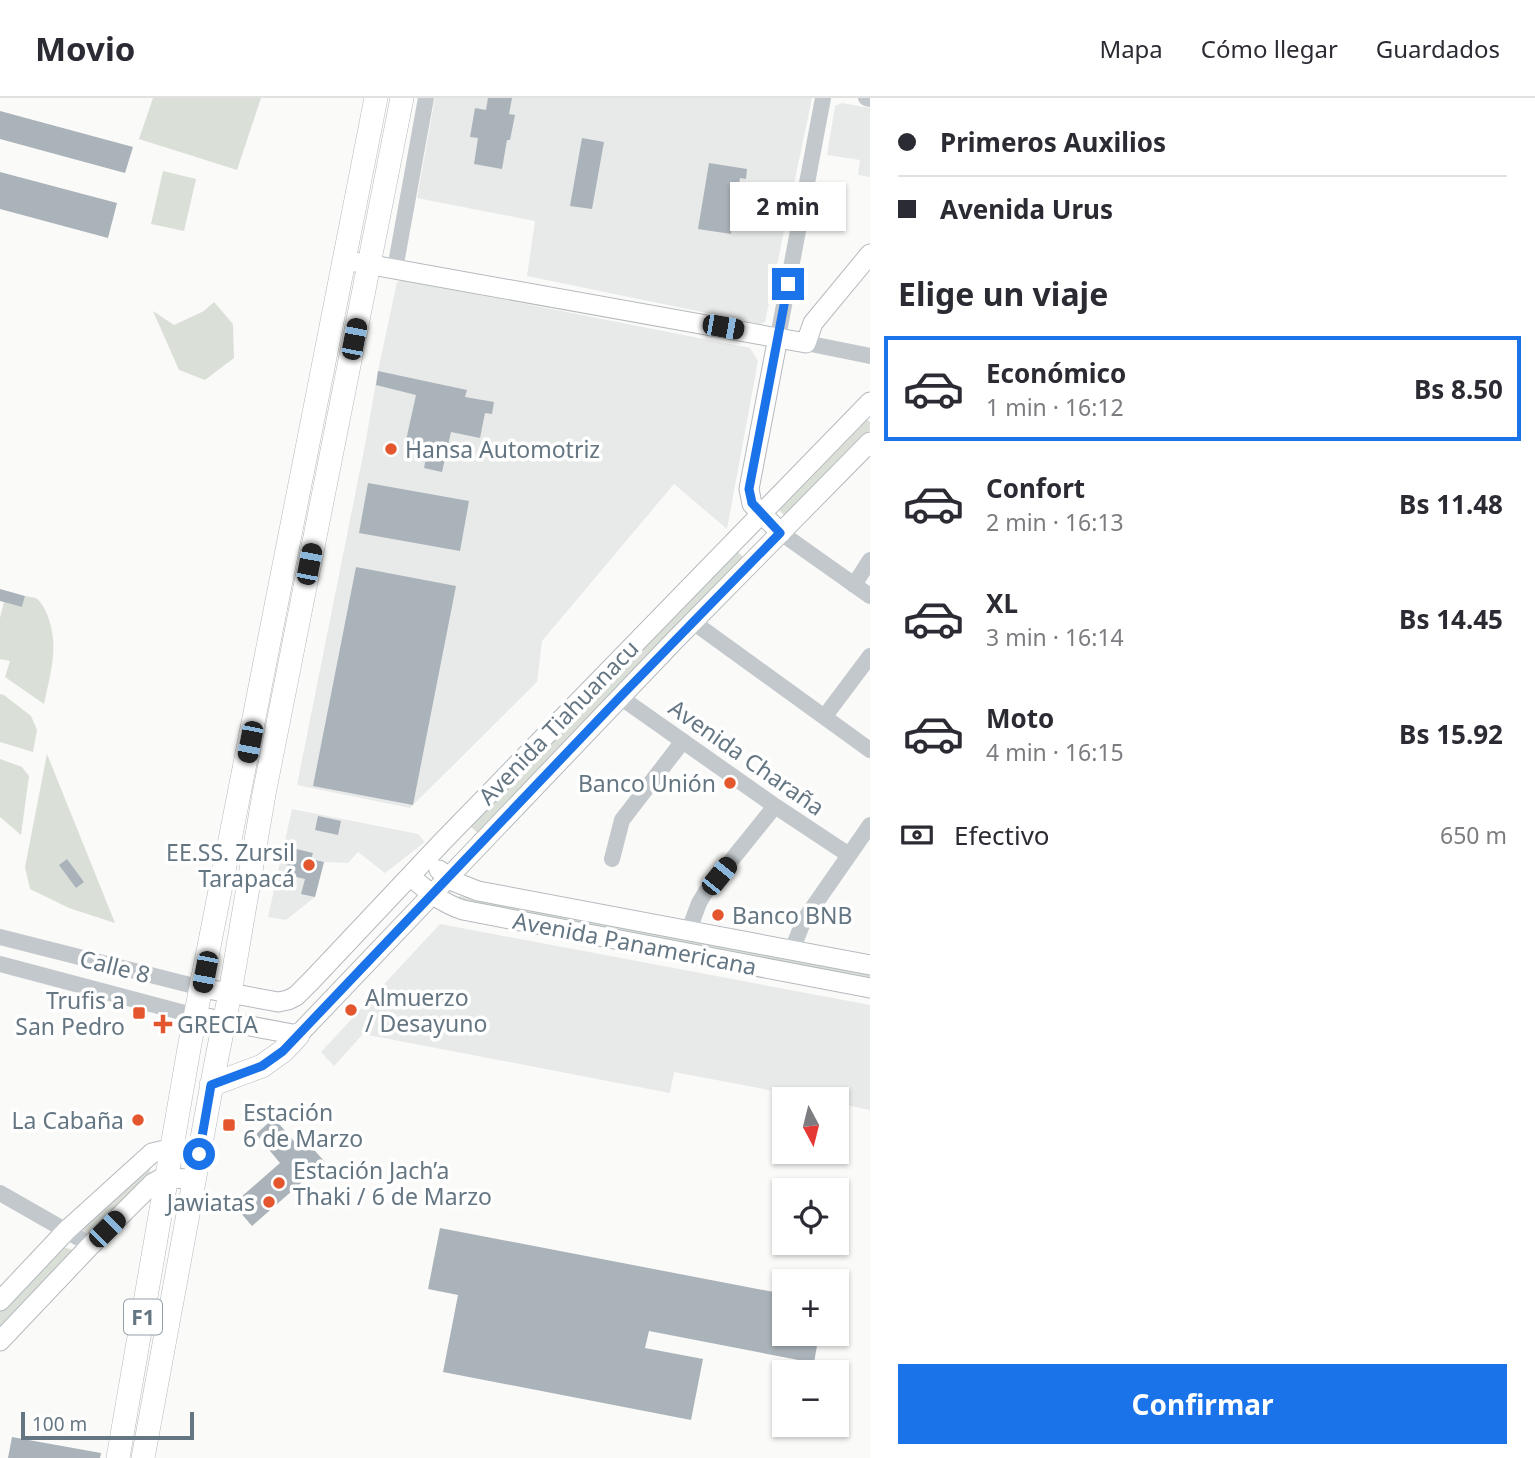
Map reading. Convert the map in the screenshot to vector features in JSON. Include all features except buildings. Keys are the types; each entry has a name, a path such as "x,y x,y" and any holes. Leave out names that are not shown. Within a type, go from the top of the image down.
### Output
{"highway":[{"name":"F1","path":"118,1458 196,1016 376,98"},
{"name":"F1","path":"143,1458 230,993 264,794 402,98"},
{"path":"211,1085 262,1066 283,1051 298,1035"}],"main road":[{"path":"344,260 806,343 813,323 870,254"},
{"path":"778,337 749,489 752,503 780,533"},
{"name":"Avenida Tiahuanacu","path":"230,993 278,1002 296,996 870,402"},
{"name":"Avenida Tiahuanacu","path":"298,1035 620,697 870,442"},
{"name":"Avenida Panamericana","path":"426,859 447,877 478,891 870,965"},
{"name":"Avenida Panamericana","path":"410,876 447,905 463,910 870,988"},
{"name":"Calle 8","path":"202,988 230,993"},
{"name":"Calle 8","path":"196,1016 224,1022"},
{"path":"224,1022 298,1035"},
{"path":"0,1301 66,1230 152,1153 173,1150 199,1154"},
{"path":"0,1341 159,1178 168,1176 195,1180"}],"street":[{"path":"395,269 426,98"},
{"path":"778,337 823,98"},
{"path":"806,343 870,356"},
{"path":"780,533 870,596"},
{"path":"854,585 870,560"},
{"path":"693,622 870,750"},
{"path":"825,716 870,656"},
{"name":"Avenida Charaña","path":"620,697 849,855"},
{"path":"612,859 622,820 682,741"},
{"path":"689,930 705,893 775,806"},
{"path":"792,950 804,920 870,825"},
{"name":"Calle 8","path":"0,937 202,988"},
{"name":"Calle 8","path":"0,964 196,1016"},
{"path":"0,1194 91,1245"}],"shaded area":[{"path":"153,98 261,98 237,170 139,139"},
{"path":"435,98 812,98 765,322 760,324 527,276 535,221 417,198"},
{"path":"842,103 870,108 870,177 858,175 860,160 827,155 835,106"},
{"path":"163,171 196,179 184,231 151,224"},
{"path":"403,280 750,348 758,361 727,529 674,484 542,641 537,682 410,808 297,785 378,371 397,282"},
{"path":"214,302 233,324 234,358 205,380 179,370 153,311 174,325 204,311"},
{"path":"864,416 870,422 870,430 786,517 775,506"},
{"path":"735,549 745,559 479,834 469,825"},
{"path":"25,596 36,598 42,604 53,635 53,658 44,704 5,677 10,661 0,659 0,618 4,602 22,607"},
{"path":"0,694 31,716 37,730 33,752 0,742"},
{"path":"47,754 115,923 69,908 30,889 25,867"},
{"path":"0,759 22,767 29,776 21,835 0,817"},
{"path":"292,809 418,834 425,842 385,873 358,852 348,863 324,862 315,897 286,920 268,917"},
{"path":"459,896 870,974 870,982 458,904"},
{"path":"440,924 870,1005 870,1110 849,1106 849,1087 772,1087 772,1091 674,1072 670,1093 363,1034 334,1066 321,1052"},
{"path":"150,1169 149,1179 88,1235 79,1227 141,1173"},
{"path":"60,1246 73,1250 0,1330 0,1311"}],"place":[{"name":"Hansa Automotriz","path":"391,449"},
{"name":"Banco Unión","path":"730,783"},
{"name":"EE.SS. Zursil Tarapacá","path":"309,865"},
{"name":"Banco BNB","path":"718,915"},
{"name":"Almuerzo / Desayuno","path":"351,1010"},
{"name":"Trufis a San Pedro","path":"139,1013"},
{"name":"GRECIA","path":"163,1024"},
{"name":"La Cabaña","path":"138,1120"},
{"name":"Estación 6 de Marzo","path":"229,1125"},
{"name":"Estación Jach’a Thaki / 6 de Marzo","path":"279,1183"},
{"name":"Jawiatas","path":"269,1202"}],"route":[{"path":"199,1154 211,1085 262,1066 283,1051 447,877 780,533 752,503 749,489 788,284"}]}
